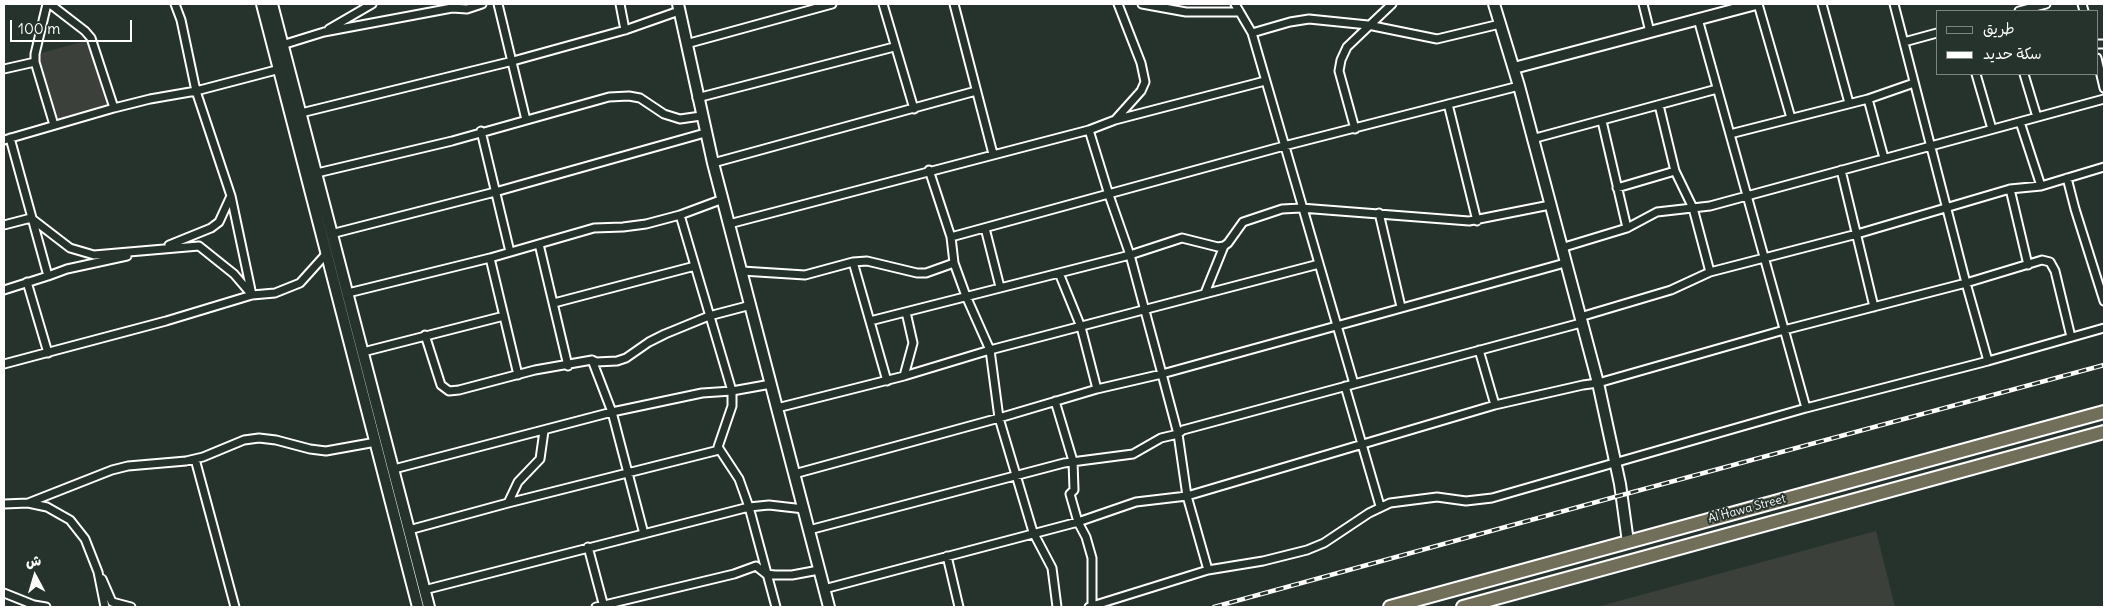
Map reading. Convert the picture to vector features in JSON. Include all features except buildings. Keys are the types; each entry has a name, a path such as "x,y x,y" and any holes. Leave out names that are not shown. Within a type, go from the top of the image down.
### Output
{"highway":[{"name":"Al Hawa Street","path":"1390,607 2104,412"},
{"name":"Al Hawa Street","path":"1463,607 2104,432"}],"street":[{"path":"54,125 35,62 36,47 42,32 48,4 78,25 91,38 114,108"},
{"path":"176,4 196,91 230,196 252,295"},
{"path":"262,4 418,607"},
{"path":"272,4 429,607"},
{"path":"324,32 372,4"},
{"path":"282,45 324,32 451,6 466,9 482,4"},
{"path":"498,4 526,120"},
{"path":"620,4 625,30"},
{"path":"686,44 832,4"},
{"path":"883,4 894,47 914,109"},
{"path":"955,4 993,154"},
{"path":"1115,120 1141,91 1145,82 1141,63 1118,4"},
{"path":"1142,4 1186,12 1239,12"},
{"path":"1235,4 1252,33 1354,384"},
{"path":"1355,129 1339,71 1341,60 1347,47 1392,4"},
{"path":"1497,4 1500,24 1514,68 1598,383 1616,461 1628,542"},
{"path":"1643,4 1650,32"},
{"path":"1514,68 1757,4 1791,118"},
{"path":"1822,4 1849,102"},
{"path":"1894,4 1988,361"},
{"path":"2023,10 2046,4"},
{"path":"301,114 513,61 625,30 678,8 705,133 829,607"},
{"path":"1252,33 1309,19 1368,25 1437,39 1500,24"},
{"path":"1698,19 1806,408"},
{"path":"1904,42 1936,33"},
{"path":"697,98 894,47"},
{"path":"4,69 35,62"},
{"path":"2098,62 2104,88"},
{"path":"48,276 7,139 114,108 150,99 196,91 280,69"},
{"path":"1976,75 1992,129"},
{"path":"2024,75 2037,117"},
{"path":"729,224 929,170 1089,130 1115,120 1265,81"},
{"path":"1730,134 1849,102 1868,99 1914,84"},
{"path":"952,237 1284,146 1518,86"},
{"path":"1532,139 1660,106 1717,89"},
{"path":"713,163 914,109 976,90"},
{"path":"317,173 452,141 596,100 629,96 640,98 673,118 686,119 701,116"},
{"path":"1868,99 1884,158"},
{"path":"1562,248 1627,228 1657,212 1710,206 1747,197 1930,145 2104,99"},
{"path":"1448,104 1477,220"},
{"path":"1660,106 1675,171 1693,208 1710,272"},
{"path":"1602,121 1627,228"},
{"path":"2020,122 2041,186"},
{"path":"1089,130 1108,195 1130,255 1178,434 1187,496 1208,570"},
{"path":"481,132 510,252"},
{"path":"331,234 495,192 705,133"},
{"path":"809,530 1073,461 1132,454 1161,438 1178,434 1183,430 1479,350 1581,320 1671,290 1710,272 1857,234 2010,189 2041,186 2104,167"},
{"path":"929,170 952,237 954,263 966,296 990,350 999,418 1032,532 1052,568 1057,607"},
{"path":"1841,170 1874,307"},
{"path":"1617,188 1675,171"},
{"path":"2067,178 2104,301"},
{"path":"2010,189 2028,265"},
{"path":"4,290 67,269 161,248 186,239 219,222 227,207 230,196"},
{"path":"348,293 490,258 594,228 632,226 680,215 722,199"},
{"path":"1205,293 1224,246 1243,222 1282,208 1379,213 1438,220 1477,220 1550,205"},
{"path":"1379,213 1401,307"},
{"path":"680,215 732,392 732,406 718,443 719,450 739,479 749,507 776,607"},
{"path":"32,218 70,248 94,255 199,246 234,274 252,295"},
{"path":"4,225 32,218"},
{"path":"985,228 1000,287"},
{"path":"870,320 1130,255 1182,238 1218,247 1224,246"},
{"path":"539,244 568,366"},
{"path":"4,364 166,321 252,295 275,293 300,283 327,253"},
{"path":"490,258 518,375"},
{"path":"824,589 1032,532 1078,522 1136,502 1187,496 1362,446 1495,405 1583,384 1598,383 1784,330 1966,283 2042,260 2050,262 2055,271 2071,338"},
{"path":"742,271 804,275 853,262 867,261 917,273 933,272 954,263"},
{"path":"853,262 887,381"},
{"path":"794,474 999,418 1096,389 1162,374 1337,324 1565,263"},
{"path":"777,408 887,381 990,350 1319,264"},
{"path":"554,303 695,266"},
{"path":"1059,273 1081,327 1096,389"},
{"path":"27,282 48,353"},
{"path":"424,335 441,385 449,391 592,360 606,362 626,358 649,342 709,316 751,305"},
{"path":"904,376 912,343 906,312"},
{"path":"363,352 504,316"},
{"path":"1056,401 1073,461 1074,490 1070,494 1078,522 1086,537 1092,558 1091,607 1208,570 1264,561 1307,550 1339,535 1380,506 1412,499 1437,497 1479,501 1806,408 1988,361 2104,328"},
{"path":"1479,350 1495,405"},
{"path":"592,360 612,412 644,534"},
{"path":"394,469 612,412 702,393 732,392 771,384"},
{"path":"1345,386 1380,506"},
{"path":"508,503 518,482 540,459 544,430"},
{"path":"28,504 112,470 128,466 195,459 244,440 259,438 326,451 376,442"},
{"path":"409,530 719,450"},
{"path":"195,459 235,607"},
{"path":"4,504 28,504 46,507 70,520 85,539 112,602 131,607"},
{"path":"424,590 749,507 769,505 804,510"},
{"path":"588,547 601,607 734,574 756,566 766,574 792,575 819,570"},
{"path":"947,556 959,607"},
{"path":"98,572 105,607"},
{"path":"4,593 34,605 46,607"}],"shaded area":[{"path":"89,40 107,108 58,120 38,54"},
{"path":"1876,531 1895,607 1597,607"}],"railway":[{"path":"1214,607 2104,365"}]}
